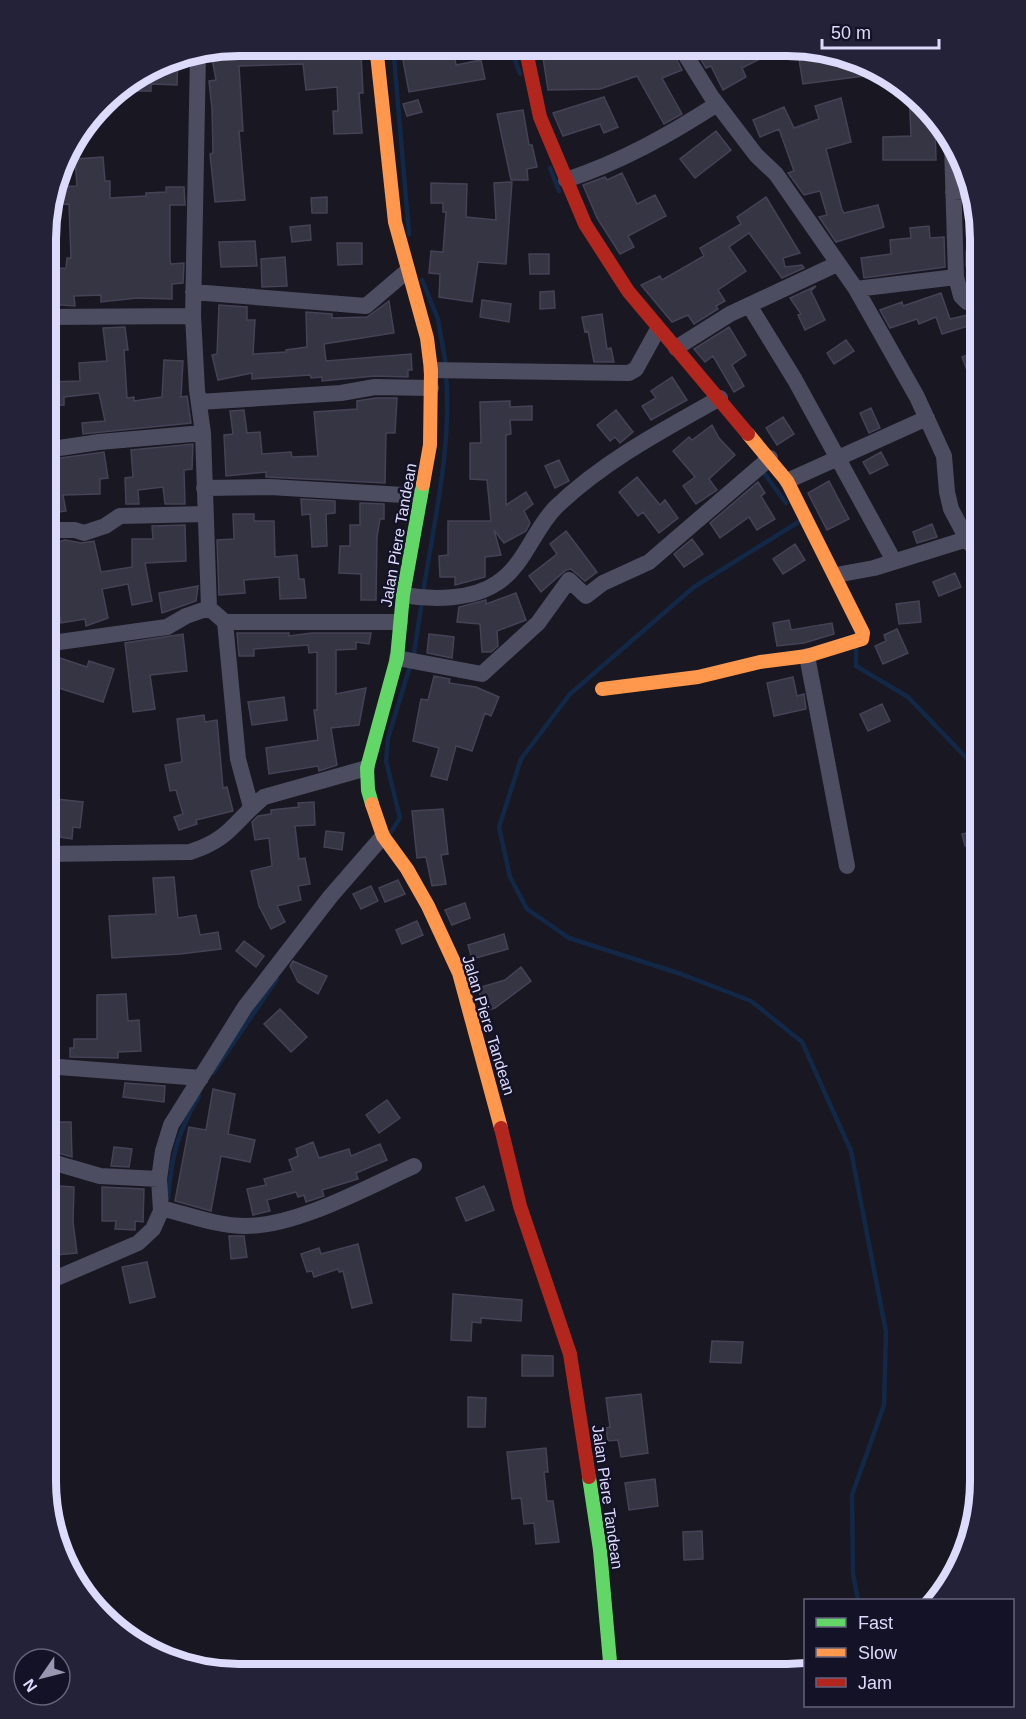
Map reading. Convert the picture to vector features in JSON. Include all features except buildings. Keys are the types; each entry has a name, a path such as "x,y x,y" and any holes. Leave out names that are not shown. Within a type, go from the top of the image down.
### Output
{"street":[{"name":"Jalan Piere Tandean","path":"377,56 395,222 434,369 430,388 430,446 420,496 408,596 400,622 396,658 367,768 368,790 384,837 428,906 459,973 484,1057 520,1206 557,1309 570,1354 600,1550 610,1664"},
{"path":"527,56 540,117 585,224 628,291 658,329 720,398 788,481 863,633 862,639 854,644 807,656 760,662 698,677 602,690"},
{"path":"686,56 717,104 756,155 776,174 856,289 927,418 944,456 951,509 970,543"},
{"path":"198,61 193,316 203,433 209,608 225,622 400,622"},
{"path":"566,180 608,166 637,152 717,104"},
{"path":"952,158 956,277 961,296 967,302 970,302"},
{"path":"953,192 964,191"},
{"path":"676,348 749,305 837,264"},
{"path":"193,292 366,306 407,271"},
{"path":"856,289 956,277"},
{"path":"749,305 795,380 894,561"},
{"path":"56,317 193,316"},
{"path":"434,369 629,373 636,369 658,329"},
{"path":"199,402 341,393 375,387 430,388"},
{"path":"408,596 435,598 466,595 496,585 521,559 555,508 622,453 720,398"},
{"path":"788,481 927,418"},
{"path":"56,448 99,442 203,433"},
{"path":"396,658 482,674 538,623 569,580 585,596 603,583 649,562 770,458"},
{"path":"204,488 270,487 420,496"},
{"path":"56,530 84,532 105,526 120,516 205,514"},
{"path":"836,575 894,561 967,539"},
{"path":"56,644 167,627 186,616 209,608"},
{"path":"225,622 238,759 251,807"},
{"path":"807,656 847,866"},
{"path":"56,854 190,852 211,845 229,833 251,807 264,797 367,768"},
{"path":"56,1278 144,1239 158,1222 161,1208 159,1179 163,1151 171,1125 245,1007 330,897 384,837"},
{"path":"56,1067 201,1078"},
{"path":"56,1163 100,1176 159,1179"},
{"path":"161,1208 218,1223 247,1226 265,1224 292,1219 414,1166"}],"waterway":[{"path":"394,56 409,234"},
{"path":"514,56 520,74"},
{"path":"550,168 559,191"},
{"path":"422,280 438,319 446,366"},
{"path":"423,593 444,456 446,375"},
{"path":"761,469 786,503"},
{"path":"800,521 694,587 570,694 521,759 499,827 510,877 527,909 569,938 681,974 751,1001 802,1042 851,1151 886,1332 884,1405 852,1495 853,1574 858,1599"},
{"path":"391,832 400,818 386,761 388,738 414,653 422,601"},
{"path":"856,649 856,666 908,697 970,762"},
{"path":"213,1073 277,979"},
{"path":"168,1198 171,1169 177,1145 185,1122 199,1096"}],"traffic: fast":[{"path":"372,804 368,790 367,768 397,658 403,595 423,484"},
{"path":"589,1477 600,1550 610,1664"}],"traffic: slow":[{"path":"377,56 395,222 427,338 431,370 430,445 423,484"},
{"path":"602,689 698,677 760,662 807,656 862,639 863,633 787,481 748,434"},
{"path":"372,804 383,836 407,869 428,906 459,973 501,1128"}],"traffic: jam":[{"path":"527,56 540,117 585,224 628,291 748,434"},
{"path":"501,1128 520,1206 570,1354 589,1477"}]}
